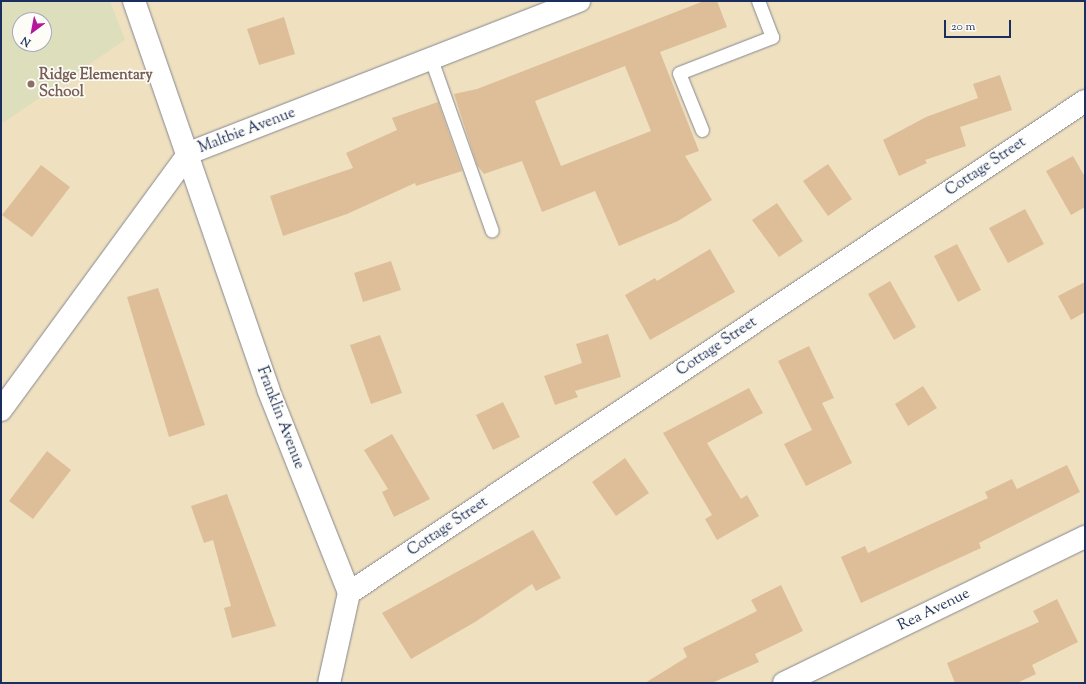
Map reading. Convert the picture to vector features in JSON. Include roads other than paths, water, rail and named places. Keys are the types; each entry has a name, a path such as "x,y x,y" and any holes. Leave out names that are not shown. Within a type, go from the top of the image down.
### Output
{"street":[{"name":"Franklin Avenue","path":"134,1 189,153 268,389 349,593"},
{"name":"Maltbie Avenue","path":"1,410 189,153 579,1"},
{"name":"Cottage Street","path":"349,593 1085,101"},
{"name":"Rea Avenue","path":"784,683 1085,537"},
{"path":"329,683 349,593"}],"lane":[{"path":"702,130 678,74 772,37 758,1"},
{"path":"431,59 492,231"}],"place":[{"name":"Ridge Elementary School","path":"31,84"}]}
